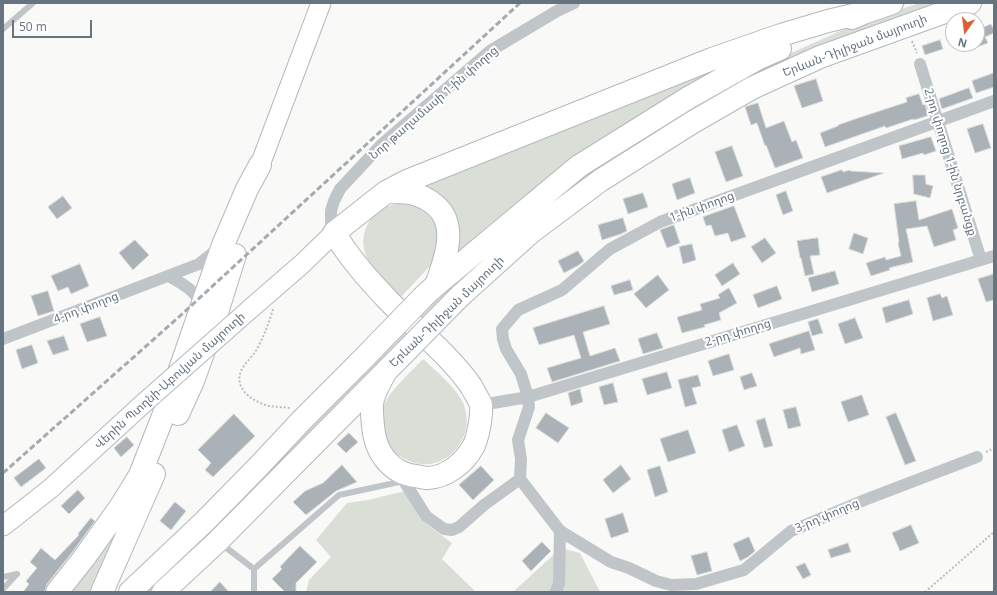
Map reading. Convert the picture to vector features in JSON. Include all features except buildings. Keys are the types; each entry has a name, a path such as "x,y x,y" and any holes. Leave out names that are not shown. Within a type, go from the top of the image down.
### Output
{"highway":[{"name":"Երևան-Դիլիջան մայրուղի","path":"130,592 204,522 258,468 303,419 430,291 579,166 688,98 759,58 866,12 892,3"},
{"name":"Երևան-Դիլիջան մայրուղի","path":"163,592 218,541 460,296 530,233 601,180 693,122 752,88 820,57 970,3"},
{"path":"386,371 372,403 373,429 376,444 384,458 394,469 407,478 428,478 441,476 454,469 462,462 474,446 478,434 480,405 473,390 446,356 385,297 356,265 334,233 386,192 407,181 712,59 781,35 828,21 866,12"},
{"path":"57,592 84,558 121,506 140,476 169,401 223,244 260,165"},
{"path":"102,592 154,475 193,381 254,199 260,165"},
{"path":"386,192 411,193 427,199 440,209 446,220 448,235 444,263 430,291"}],"main road":[{"path":"260,165 321,3"},
{"name":"Վերին Պտղնի-Աբովյան մայրուղի","path":"3,526 50,489 145,402 302,264 334,233"}],"street":[{"name":"Նոր թաղամասի 1-ին փողոց","path":"334,233 331,223 331,212 334,201 340,189 381,145 490,51 557,11 574,3"},
{"name":"2-րդ փողոց 1-ին նրբանցք","path":"920,64 981,260"},
{"name":"1-ին փողոց","path":"528,396 521,374 506,349 502,330 518,310 562,290 610,249 660,222 994,101"},
{"name":"4-րդ փողոց","path":"3,339 200,264 223,244"},
{"name":"2-րդ փողոց","path":"480,405 528,396 994,256"},
{"path":"169,276 182,284 197,297 200,310"},
{"path":"407,478 426,516 444,529 452,530 459,527 484,504 520,479 521,459 518,440 530,407 528,396"},
{"name":"3-րդ փողոց","path":"520,479 560,530 612,562 630,568 656,581 671,585 696,584 744,570 791,531 866,499 977,457"},
{"path":"556,592 559,583 560,530"}],"lane":[{"path":"3,29 33,3"},
{"path":"254,592 254,568 339,495 407,478"},
{"path":"218,541 254,568"},
{"path":"3,577 17,574 3,589"}],"path":[{"path":"909,37 913,42 920,64"},
{"path":"274,307 263,337 256,351 242,370 239,381 244,392 257,401 268,406 290,408"},
{"path":"925,592 994,532"}],"shaded area":[{"path":"919,3 943,3 718,96 666,125 558,197 492,252 449,292 154,592 142,592 444,285 556,190 728,81 845,29"},
{"path":"752,52 537,187 489,225 456,255 458,247 410,189"},
{"path":"400,203 414,206 426,213 435,223 440,237 433,263 400,298 370,263 366,256 363,241 366,227 374,215 380,210"},
{"path":"423,359 453,388 461,399 466,413 466,427 462,440 454,451 444,459 431,464 417,464 395,453 387,441 382,418 384,405 391,393"},
{"path":"140,490 95,592 61,592"},
{"path":"405,491 421,520 452,543 442,559 476,592 306,592 309,580 331,557 316,540 347,503 368,500"},
{"path":"561,548 580,553 600,592 513,592"}],"railway":[{"path":"3,473 180,316 520,3"}]}
